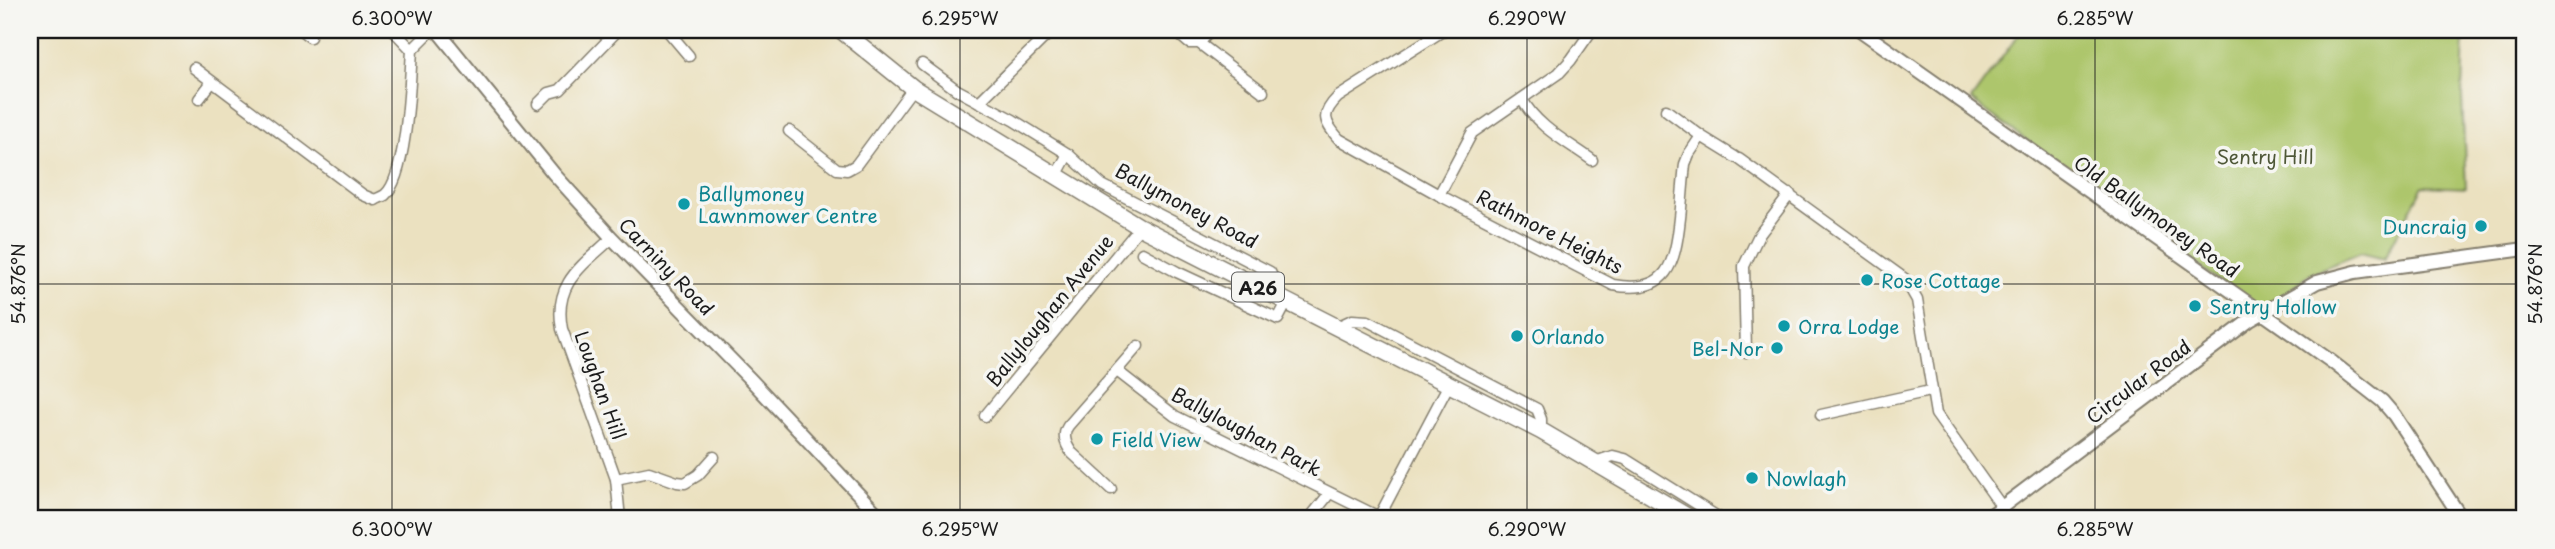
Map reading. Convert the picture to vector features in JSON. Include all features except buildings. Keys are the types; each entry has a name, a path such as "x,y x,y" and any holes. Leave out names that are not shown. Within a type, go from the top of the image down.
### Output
{"main road":[{"name":"Ballymoney Road","path":"841,30 913,88 1140,227 1541,431 1691,519"}],"street":[{"path":"301,30 310,37"},
{"path":"194,68 363,195 375,200 386,194 397,172 409,109 412,50 394,30"},
{"path":"538,104 549,93 560,90 618,30"},
{"path":"667,30 689,56"},
{"path":"979,102 1052,30"},
{"path":"1174,30 1189,43 1199,43 1263,92"},
{"path":"1199,43 1211,30"},
{"name":"Rathmore Heights","path":"1444,30 1338,97 1328,107 1326,114 1329,128 1339,139 1439,195 1613,285 1642,287 1662,278 1674,260 1685,164 1701,136"},
{"path":"1439,195 1472,133 1559,73 1592,30"},
{"name":"Old Ballymoney Road","path":"1860,30 2332,362 2382,401 2415,444 2462,519"},
{"path":"412,50 440,31"},
{"name":"Carniny Road","path":"440,31 554,174 881,519"},
{"name":"Ballymoney Road","path":"922,64 957,90 1068,154 1102,185 1270,272 1281,299"},
{"path":"199,99 212,82"},
{"path":"789,131 836,168 847,170 856,165 913,88"},
{"path":"1522,99 1541,122 1592,160"},
{"path":"1666,110 1790,194 1909,283 1917,300 1930,391 1940,422 2002,507"},
{"path":"1056,176 1068,154"},
{"path":"1746,352 1744,266 1757,238 1790,194"},
{"name":"Ballyloughan Avenue","path":"985,416 1140,227"},
{"name":"Loughan Hill","path":"612,238 567,283 560,310 562,330 616,480 620,519"},
{"name":"Circular Road","path":"1986,519 2250,320 2317,282 2355,272 2525,249"},
{"path":"1142,253 1278,319 1281,299"},
{"path":"1336,327 1352,320 1368,321 1537,409 1541,419 1541,431"},
{"path":"1111,489 1072,453 1067,446 1065,434 1068,426 1138,346"},
{"name":"Ballyloughan Park","path":"1117,371 1175,416 1381,518 1450,384"},
{"path":"1821,415 1930,391"},
{"path":"1595,462 1613,456 1625,459 1721,519"},
{"path":"616,480 649,472 685,483 696,477 714,457"},
{"name":"Ballyloughan Park","path":"1309,519 1329,494"}],"green space":[{"name":"Sentry Hill","path":"2022,30 2464,30 2462,97 2466,188 2423,186 2384,259 2360,253 2309,274 2263,313 1971,100"}],"place":[{"name":"Ballymoney Lawnmower Centre","path":"684,204"},
{"name":"Duncraig","path":"2481,226"},
{"name":"Rose Cottage","path":"1867,280"},
{"name":"Sentry Hollow","path":"2195,306"},
{"name":"Orra Lodge","path":"1784,326"},
{"name":"Orlando","path":"1517,336"},
{"name":"Bel-Nor","path":"1777,348"},
{"name":"Field View","path":"1097,439"},
{"name":"Nowlagh","path":"1752,478"}]}
